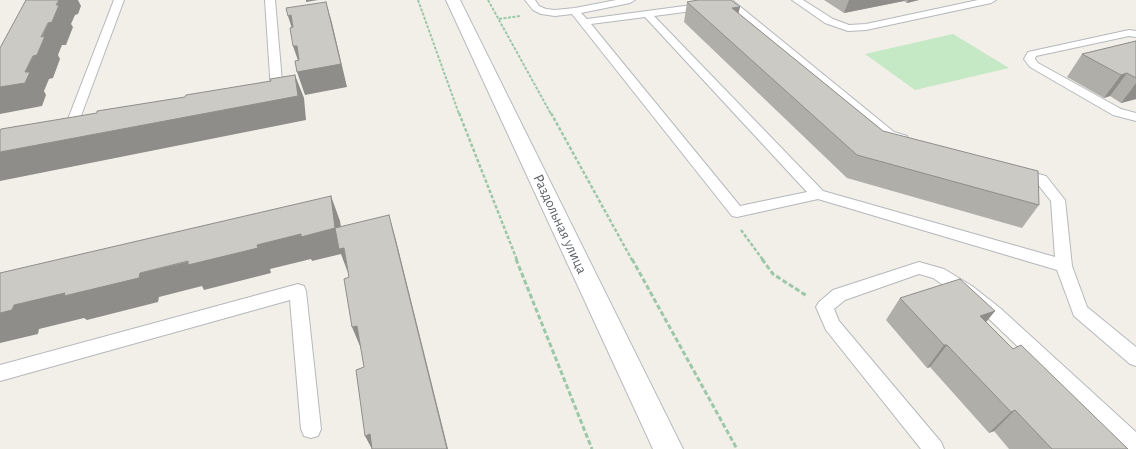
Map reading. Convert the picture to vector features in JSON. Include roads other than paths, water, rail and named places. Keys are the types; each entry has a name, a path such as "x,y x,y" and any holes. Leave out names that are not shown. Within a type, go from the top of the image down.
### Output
{"main road":[{"name":"Раздольная улица","path":"453,0 668,449"}],"lane":[{"path":"84,129 65,133 119,0"},
{"path":"262,96 278,93 270,0"},
{"path":"530,0 536,8 544,12 555,13 575,11 630,0"},
{"path":"798,0 829,21 848,28 866,27 991,0"},
{"path":"586,22 728,1 889,135 912,142"},
{"path":"575,11 586,22 737,212 818,194 1064,266"},
{"path":"648,14 818,194"},
{"path":"1136,34 1129,33 1032,54 1028,59 1034,65 1116,112 1136,117"},
{"path":"1010,170 1040,179 1058,200 1064,266 1080,311 1136,358"},
{"path":"934,449 832,325 824,307 838,295 919,268 938,273 966,291 994,313 1136,446"},
{"path":"0,373 298,291 311,429"}]}
